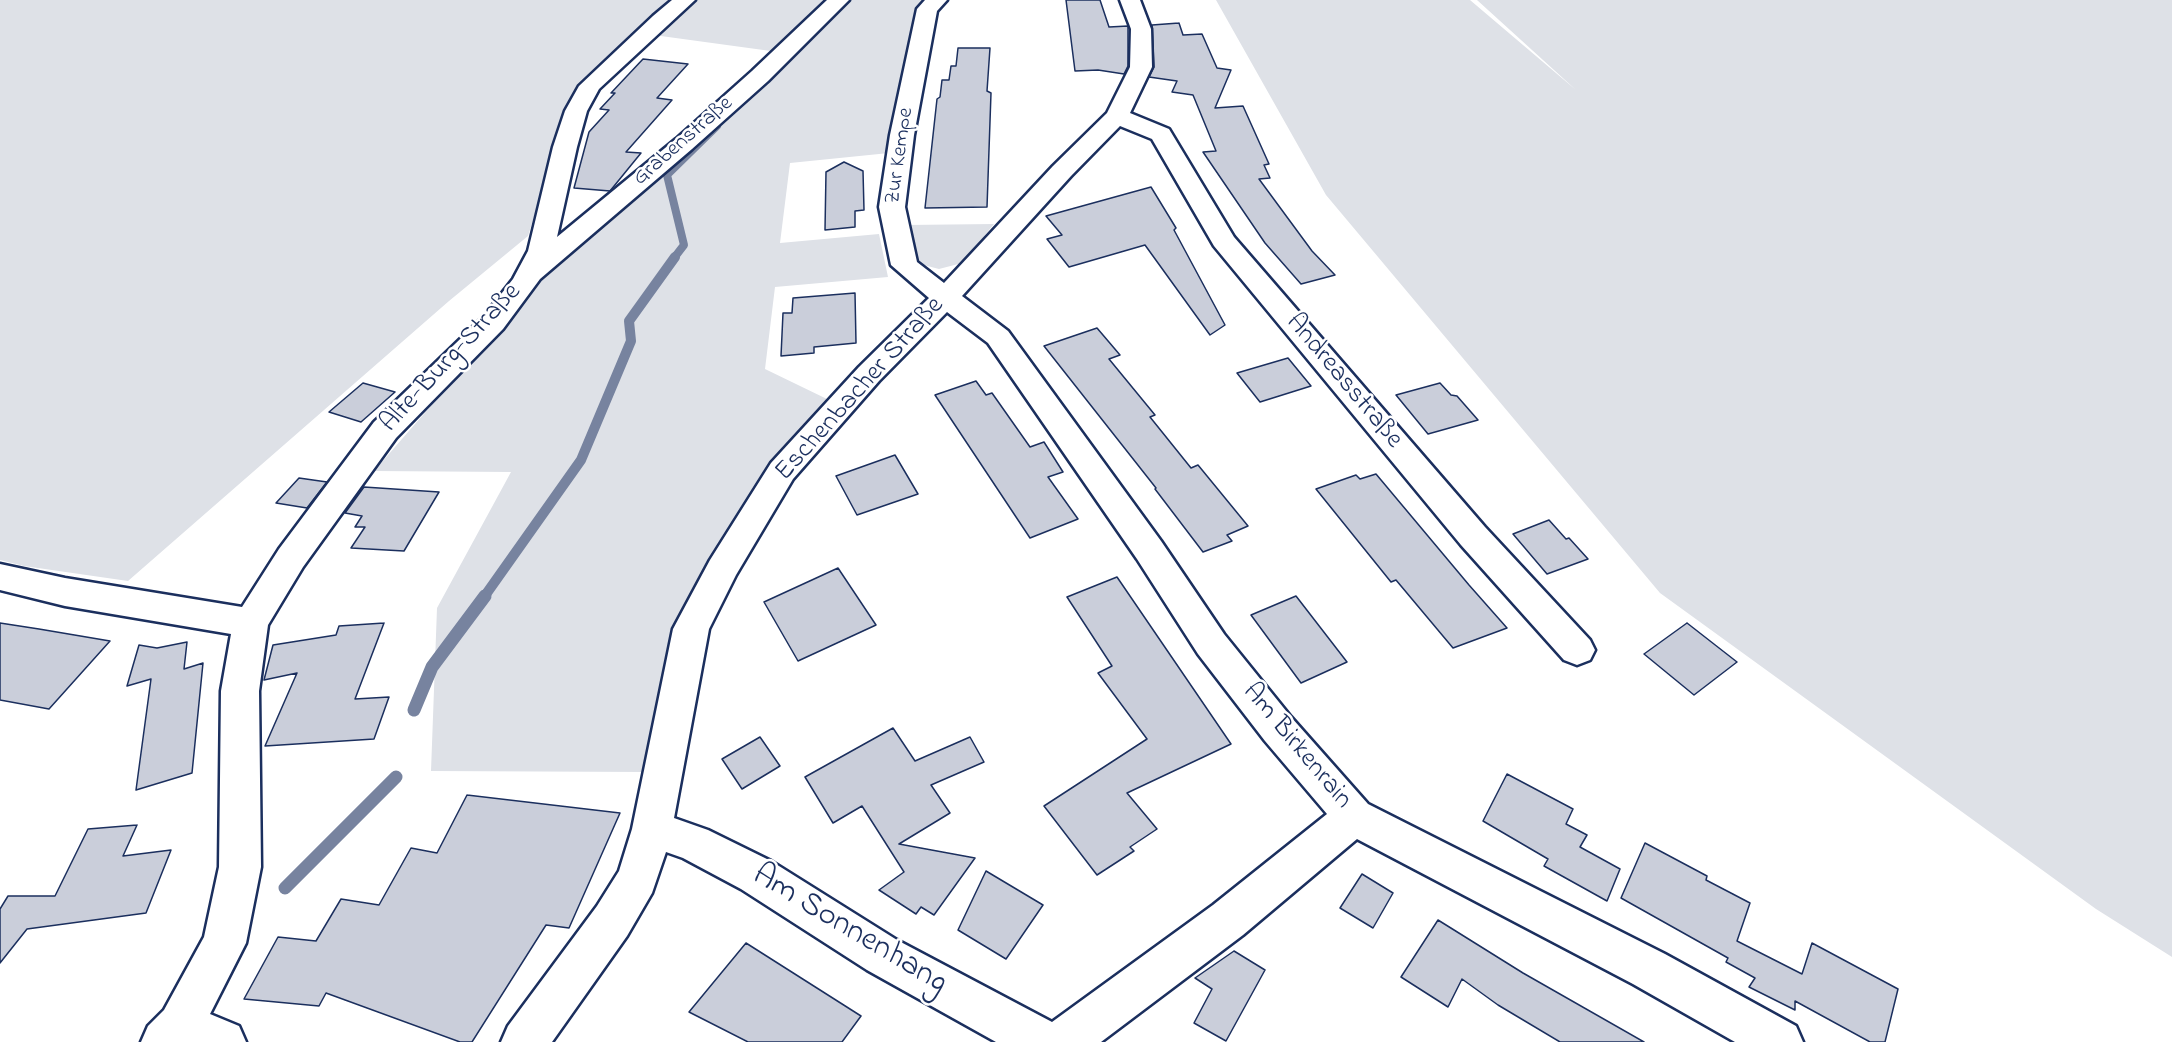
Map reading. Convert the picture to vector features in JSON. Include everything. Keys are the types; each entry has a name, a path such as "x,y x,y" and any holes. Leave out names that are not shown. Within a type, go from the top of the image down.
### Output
{"street":[{"name":"Alte-Burg-Straße","path":"172,1034 224,943 240,867 240,691 251,623 291,558 385,430 493,323 525,281 541,251 565,147 576,111 590,86 660,20 685,0"},
{"name":"Grabenstraße","path":"525,281 556,250 717,114 839,0"},
{"name":"Zur Kempe","path":"937,0 927,9 902,135 892,207 904,265 946,297"},
{"name":"Eschenbacher Straße","path":"524,1042 612,921 637,879 652,829 691,629 722,569 782,471 869,374 946,297 1062,171 1117,116 1141,67 1141,29 1130,0"},
{"name":"Andreasstraße","path":"1117,116 1161,134 1223,240 1473,536 1577,650"},
{"name":"Am Birkenrain","path":"946,297 998,337 1149,550 1211,644 1354,817 1649,969 1780,1042"},
{"path":"0,577 64,591 251,623"},
{"path":"1063,1042 1228,920 1354,817"},
{"name":"Am Sonnenhang","path":"652,829 694,843 756,875 882,956 1042,1042"},
{"path":"172,1034 223,1042"}],"shaded area":[{"path":"0,0 832,0 778,52 639,33 579,83 566,113 528,236 449,301 128,581 24,566 0,560"},
{"path":"845,0 927,0 916,9 889,153 790,163 780,243 879,234 888,277 775,287 765,369 829,400 773,467 646,772 431,771 437,608 511,472 374,471 540,281 625,209"},
{"path":"1216,0 1470,0 1576,90 1477,0 2172,0 2172,957 2096,909 1660,593 1326,195"},
{"path":"994,224 962,263 939,269 912,262 906,225"}],"building":[{"path":"1066,0 1100,0 1109,27 1128,26 1128,66 1124,74 1098,70 1075,71"},
{"path":"1179,23 1183,35 1202,34 1217,68 1231,70 1215,108 1243,106 1269,164 1264,165 1270,178 1259,179 1312,251 1335,275 1301,284 1265,243 1203,152 1216,151 1193,95 1172,92 1177,81 1149,77 1154,67 1152,25"},
{"path":"958,48 990,48 987,91 991,93 987,207 925,208 937,99 940,97 942,80 949,80 951,66 956,66"},
{"path":"643,59 688,64 657,98 672,100 626,152 641,153 610,191 574,188 589,132 609,110 600,109 615,93 611,93"},
{"path":"844,162 863,171 864,210 855,211 855,227 825,230 826,172"},
{"path":"1151,187 1176,228 1174,230 1225,325 1210,335 1145,245 1069,267 1047,239 1062,235 1046,216"},
{"path":"855,293 856,343 814,347 814,353 781,356 783,313 792,313 793,298"},
{"path":"1097,328 1120,355 1109,359 1155,415 1150,417 1191,468 1198,465 1248,526 1227,535 1232,541 1203,552 1156,488 1044,346"},
{"path":"1288,358 1311,386 1260,402 1237,373"},
{"path":"976,381 986,395 992,393 1030,447 1044,442 1063,472 1048,477 1078,519 1030,538 935,395"},
{"path":"363,383 395,392 361,422 329,412"},
{"path":"1440,383 1451,395 1457,396 1478,420 1428,434 1396,395"},
{"path":"895,455 918,494 857,515 836,476"},
{"path":"1376,474 1507,628 1453,648 1396,580 1391,582 1316,489 1356,475 1360,479"},
{"path":"299,478 327,482 307,508 276,503"},
{"path":"364,487 439,492 404,551 351,548 365,527 355,527 362,516 345,513"},
{"path":"1549,520 1588,559 1547,574 1513,534"},
{"path":"838,568 876,625 798,661 764,602"},
{"path":"1117,577 1231,744 1127,793 1157,829 1130,847 1134,851 1097,875 1044,806 1147,739 1098,673 1112,666 1067,597"},
{"path":"1296,596 1347,662 1301,683 1251,615"},
{"path":"0,623 110,641 49,709 0,700"},
{"path":"384,623 355,699 389,697 374,739 265,746 297,673 264,680 273,645 336,635 339,626"},
{"path":"1687,623 1737,662 1694,695 1644,654"},
{"path":"187,642 184,669 203,663 192,773 136,790 151,679 127,686 139,645 157,648"},
{"path":"893,728 915,761 970,737 984,762 931,785 950,813 899,844 975,858 934,915 921,907 916,914 879,890 904,872 862,806 833,823 805,777"},
{"path":"760,737 780,766 742,789 722,759"},
{"path":"1507,774 1573,809 1566,824 1587,835 1580,847 1620,869 1607,901 1544,866 1548,859 1483,821"},
{"path":"467,795 620,813 569,928 546,925 472,1042 460,1042 326,993 319,1006 244,999 278,937 316,941 341,899 379,905 411,848 437,853"},
{"path":"137,825 123,856 171,850 146,913 27,929 0,963 0,909 8,896 55,896 88,829"},
{"path":"1645,843 1707,876 1706,880 1750,903 1737,941 1802,974 1812,943 1898,989 1885,1042 1870,1042 1795,1001 1795,1010 1749,987 1755,978 1726,962 1728,958 1621,898"},
{"path":"986,871 1043,905 1006,959 958,930"},
{"path":"1362,874 1393,893 1373,928 1340,908"},
{"path":"1438,920 1523,973 1644,1042 1560,1042 1498,1005 1462,979 1448,1007 1401,977"},
{"path":"746,943 861,1016 842,1042 748,1042 689,1012"},
{"path":"1234,951 1265,970 1226,1041 1194,1023 1212,989 1195,978"}],"waterway":[{"path":"674,258 684,245 667,175 717,126"},
{"path":"484,597 581,460 631,341 629,321 675,257"},
{"path":"414,710 432,667 485,596"},
{"path":"285,888 396,777"}]}
